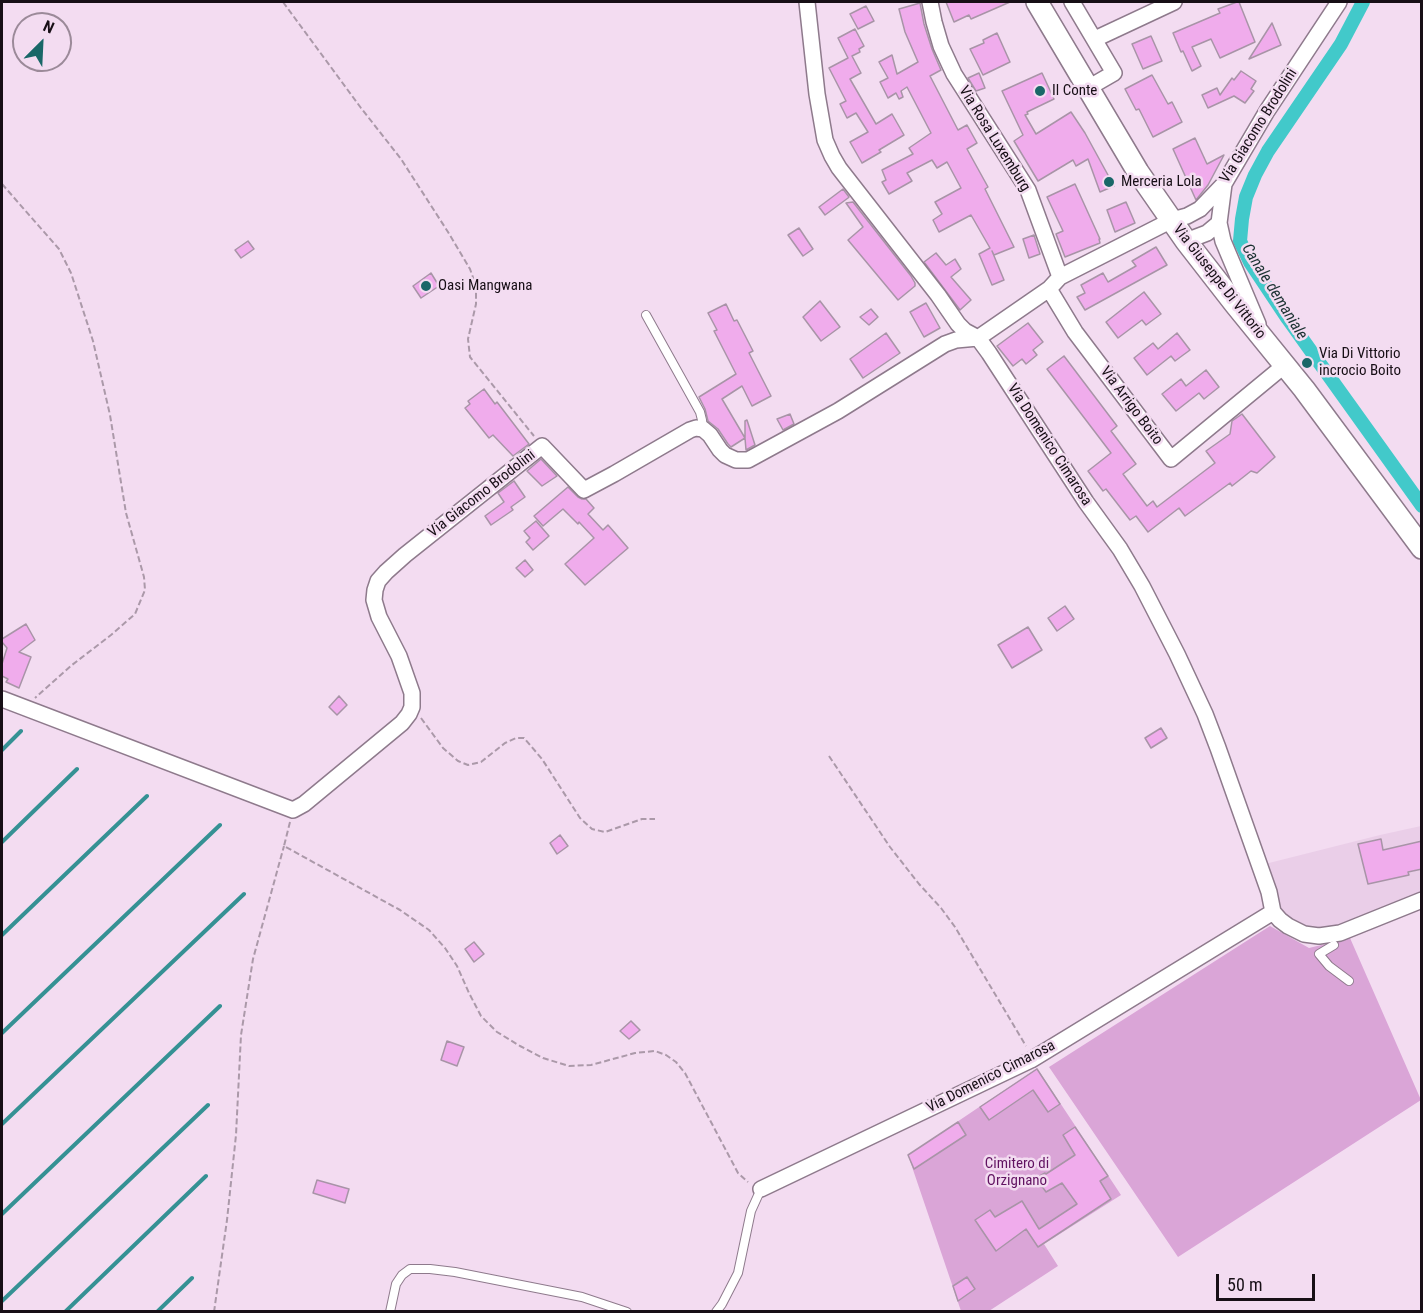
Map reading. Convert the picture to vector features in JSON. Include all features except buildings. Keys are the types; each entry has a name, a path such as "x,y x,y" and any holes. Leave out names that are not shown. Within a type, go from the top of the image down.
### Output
{"main road":[{"name":"Via Giuseppe Di Vittorio","path":"1037,2 1138,172 1186,241 1304,389 1422,548"}],"street":[{"name":"Via Domenico Cimarosa","path":"761,1189 1034,1058 1274,912 1269,892 1205,714 1142,586 1120,549 1086,502 989,353 978,338 958,324 832,156 825,140 817,94 807,2"},
{"name":"Via Rosa Luxemburg","path":"930,2 941,46 954,75 1028,190 1060,277"},
{"path":"1072,2 1114,73 1088,88"},
{"path":"1095,39 1174,2"},
{"name":"Via Giacomo Brodolini","path":"412,707 412,693 399,656 379,617 374,600 378,581 405,555 542,446 584,490 690,430 703,429 725,455 736,460 748,460 838,411 945,344 956,340 978,338 1049,289 1060,277 1172,220 1200,209 1224,184 1267,111 1339,2"},
{"path":"1224,184 1219,223 1223,241 1267,344"},
{"path":"1186,241 1207,233 1219,223"},
{"name":"Via Arrigo Boito","path":"1049,289 1075,332 1171,459 1284,365"},
{"path":"2,699 293,810 304,804 402,723 412,707"},
{"path":"1274,912 1288,926 1304,934 1319,936 1340,933 1422,900"}],"lane":[{"path":"645,315 700,412 703,429"},
{"path":"1334,945 1319,954 1329,966 1349,981"},
{"path":"716,1311 738,1273 751,1211 761,1189"},
{"path":"390,1311 396,1284 402,1275 410,1269 430,1269 582,1297 627,1311"}],"path":[{"path":"283,2 401,159 470,269 476,286 476,304 468,339 470,357 542,446"},
{"path":"2,184 59,249 71,273 93,341 110,416 126,513 144,576 145,590 135,614 24,708"},
{"path":"412,707 443,748 458,761 468,765 481,762 505,743 516,738 524,738 542,759 580,818 592,829 605,832 642,819 655,819"},
{"path":"829,756 890,847 955,927 1034,1058"},
{"path":"214,1311 228,1220 236,1135 241,1035 253,959 293,810"},
{"path":"284,846 400,910 429,930 457,966 481,1016 497,1032 519,1046 543,1058 569,1066 591,1065 635,1053 655,1051 676,1062 685,1073 738,1173 748,1183 761,1189"}],"shaded area":[{"path":"1421,826 1421,891 1326,929 1311,929 1296,922 1282,910 1265,864"}],"green space":[{"path":"1270,926 1309,948 1350,938 1421,1100 1178,1257 1049,1067"},
{"name":"Cimitero di Orzignano","path":"1037,1068 1121,1195 1044,1244 1058,1266 989,1311 961,1311 908,1155"}],"waterway":[{"name":"Canale demaniale","path":"1363,2 1341,44 1268,151 1255,175 1246,197 1240,241 1250,262 1288,319 1422,506"},
{"path":"2,750 21,731"},
{"path":"2,842 77,769"},
{"path":"2,935 147,796"},
{"path":"2,1033 220,825"},
{"path":"2,1124 244,894"},
{"path":"2,1214 220,1006"},
{"path":"2,1301 208,1105"},
{"path":"65,1312 206,1176"},
{"path":"157,1312 192,1278"}],"place":[{"name":"Il Conte","path":"1040,91"},
{"name":"Merceria Lola","path":"1109,182"},
{"name":"Oasi Mangwana","path":"426,286"},
{"name":"Via Di Vittorio incrocio Boito","path":"1307,363"}]}
